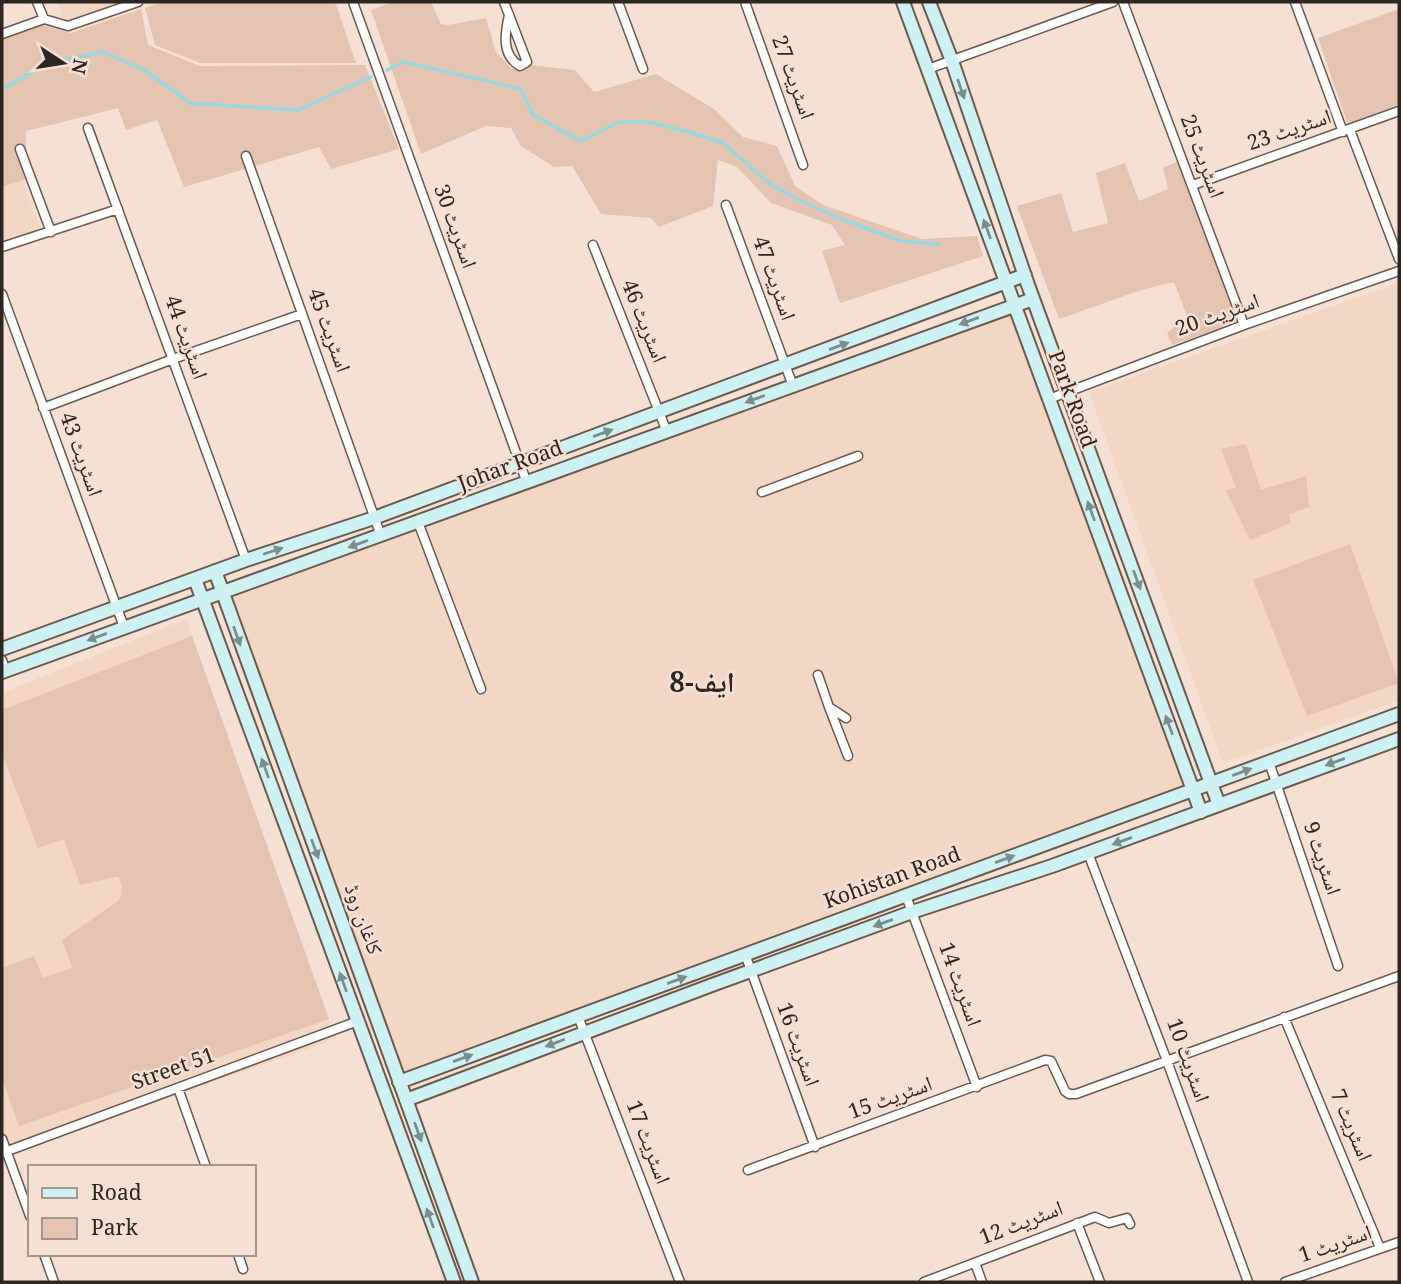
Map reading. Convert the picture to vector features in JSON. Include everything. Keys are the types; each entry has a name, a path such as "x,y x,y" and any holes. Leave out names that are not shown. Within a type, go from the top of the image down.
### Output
{"street":[{"path":"37,2 44,19"},
{"path":"2,34 44,19 68,26 138,2"},
{"name":"اسٹریٹ 30","path":"353,2 527,482"},
{"path":"504,2 509,15 527,62 520,66 509,56 506,45 505,32 509,15"},
{"path":"618,2 643,69"},
{"name":"اسٹریٹ 27","path":"745,2 803,165"},
{"name":"Park Road","path":"903,2 1201,812"},
{"name":"Park Road","path":"929,2 952,61 1025,275 1219,805"},
{"path":"928,69 1113,2"},
{"name":"اسٹریٹ 25","path":"1123,2 1244,325"},
{"path":"1295,2 1399,259"},
{"name":"اسٹریٹ 23","path":"1193,185 1399,111"},
{"name":"اسٹریٹ 44","path":"88,128 246,560"},
{"path":"20,149 51,232"},
{"name":"اسٹریٹ 45","path":"246,156 381,536"},
{"name":"اسٹریٹ 47","path":"726,205 793,386"},
{"path":"2,247 118,209"},
{"name":"اسٹریٹ 46","path":"593,245 667,432"},
{"name":"اسٹریٹ 20","path":"1049,398 1244,325 1399,271"},
{"name":"Johar Road","path":"2,649 246,560 374,518 1007,284 1025,275"},
{"name":"اسٹریٹ 43","path":"2,293 124,627"},
{"name":"Johar Road","path":"3,668 204,601 1014,304 1034,299"},
{"path":"43,408 302,314"},
{"path":"762,492 858,456"},
{"path":"418,522 481,689"},
{"name":"کاغان روڈ","path":"215,571 472,1282"},
{"name":"کاغان روڈ","path":"195,579 454,1282"},
{"path":"231,675 249,668"},
{"path":"818,675 848,757"},
{"path":"829,707 846,718"},
{"name":"Kohistan Road","path":"399,1082 1399,714"},
{"name":"Kohistan Road","path":"406,1100 912,912 1052,866 1399,739"},
{"name":"اسٹریٹ 9","path":"1269,762 1338,966"},
{"path":"1080,831 1088,853"},
{"path":"1044,845 1052,866"},
{"name":"اسٹریٹ 10","path":"1088,853 1248,1282"},
{"path":"312,897 330,891"},
{"name":"اسٹریٹ 14","path":"906,896 977,1087"},
{"name":"اسٹریٹ 16","path":"745,954 815,1147"},
{"path":"1167,1061 1399,976"},
{"name":"اسٹریٹ 17","path":"578,1016 680,1282"},
{"name":"اسٹریٹ 7","path":"1284,1017 1380,1248"},
{"name":"Street 51","path":"4,1153 358,1021"},
{"name":"اسٹریٹ 15","path":"748,1170 1045,1060 1051,1061 1069,1094 1076,1094 1167,1061"},
{"path":"178,1088 205,1165"},
{"path":"2,1139 4,1153 28,1211"},
{"name":"اسٹریٹ 12","path":"924,1282 1097,1217 1112,1223 1127,1218 1130,1224"},
{"path":"1077,1223 1100,1282"},
{"name":"اسٹریٹ 1","path":"1285,1282 1399,1242"},
{"path":"45,1256 54,1282"},
{"path":"238,1256 243,1269"},
{"path":"975,1263 982,1282"}],"shaded area":[{"path":"57,2 127,2 65,24"},
{"path":"4,133 41,229 2,243 2,134"},
{"path":"1399,283 1399,700 1223,763 1089,392"},
{"path":"1015,305 1193,790 399,1082 223,594"},
{"path":"186,619 336,1039 9,1154 2,1133 2,693"}],"green space":[{"path":"163,2 335,2 356,63 200,63 155,45 145,8"},
{"path":"393,2 431,2 441,24 486,18 496,52 511,68 531,65 575,70 594,92 656,74 714,109 743,137 777,146 795,186 823,205 922,239 977,236 983,256 840,303 822,251 845,245 832,225 771,203 737,167 718,160 713,206 659,227 651,218 601,214 572,166 554,167 521,146 511,128 486,126 421,154 371,10"},
{"path":"141,9 148,45 200,66 365,65 399,149 331,169 319,147 184,187 157,120 126,130 118,108 26,131 27,179 2,187 2,38 42,25 71,33"},
{"path":"1399,9 1399,104 1348,125 1318,38"},
{"path":"1180,160 1237,323 1172,345 1167,333 1187,316 1174,282 1141,290 1059,319 1017,206 1061,193 1073,232 1108,223 1096,173 1125,163 1139,201 1168,189 1163,168"},
{"path":"1246,444 1261,490 1306,476 1309,507 1289,514 1291,523 1250,540 1226,491 1236,487 1221,449"},
{"path":"1350,544 1399,683 1307,716 1253,580"},
{"path":"192,636 329,1019 19,1126 2,1078 2,968 34,956 43,978 72,968 62,940 118,901 122,889 118,877 80,885 64,839 38,848 2,753 2,710"}],"waterway":[{"path":"2,86 6,87 48,63 103,52 146,71 190,103 298,110 371,77"},
{"path":"387,70 404,62 521,89 533,115 581,141 619,122 648,122 689,132 723,143 770,184 841,219 901,241 938,244"}],"district":[{"name":"ایف-8","path":"702,686"}]}
